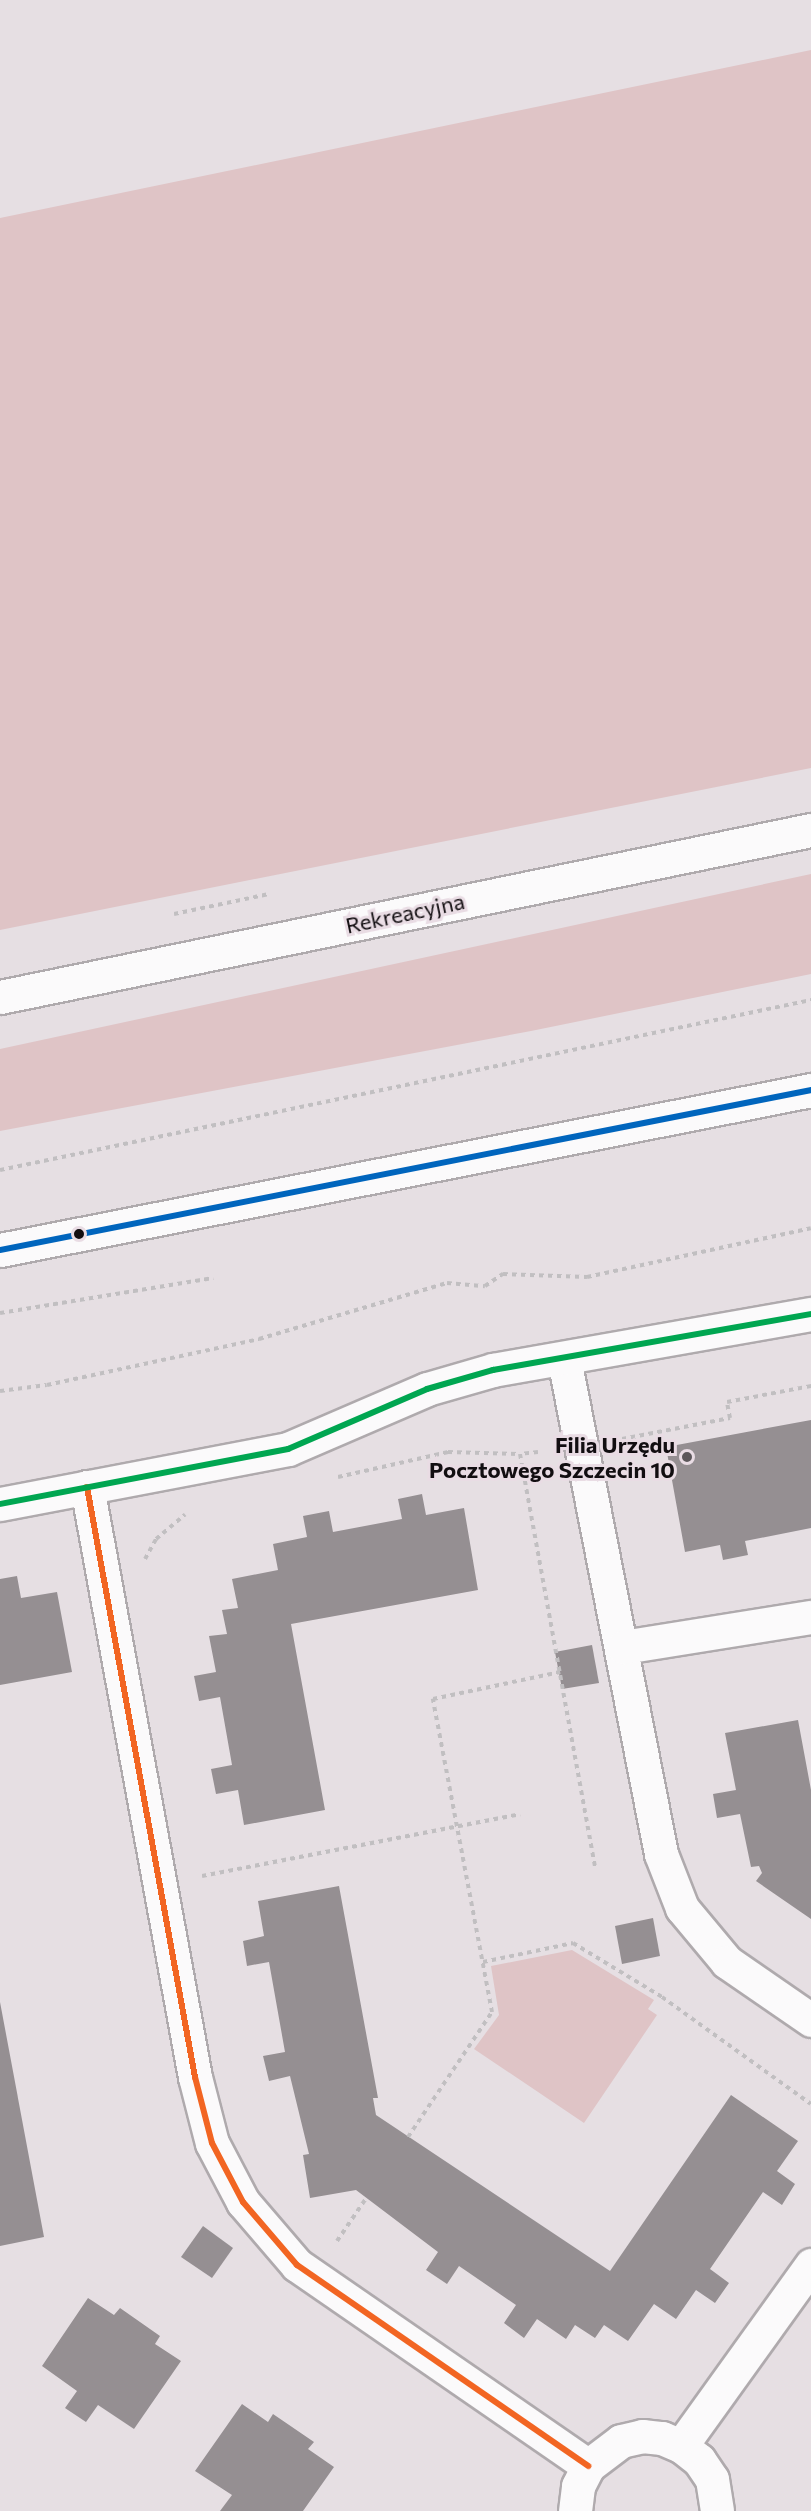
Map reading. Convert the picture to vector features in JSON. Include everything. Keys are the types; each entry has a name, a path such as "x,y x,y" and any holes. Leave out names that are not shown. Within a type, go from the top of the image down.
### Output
{"street":[{"name":"Rekreacyjna","path":"0,997 811,830"},
{"path":"0,1250 811,1089"},
{"path":"0,1504 288,1449 427,1389 493,1370 811,1314"},
{"path":"564,1359 623,1647 661,1854 682,1908 727,1962 811,2020"},
{"path":"87,1487 195,2077 212,2143 243,2202 297,2265 588,2466"},
{"path":"623,1647 811,1617"},
{"path":"681,2446 811,2265"},
{"path":"575,2511 579,2486 588,2466 621,2441 662,2438 681,2446 699,2460 712,2479 717,2511"}],"path":[{"path":"0,1170 811,1000"},
{"path":"0,1391 47,1385 260,1340 447,1283 486,1286 503,1274 587,1276 811,1228"},
{"path":"0,1313 213,1278"},
{"path":"334,1478 448,1452 520,1454"},
{"path":"143,1566 156,1539 175,1519 196,1510"},
{"path":"408,2137 492,2012 433,1699 560,1672"},
{"path":"160,1884 520,1814"},
{"path":"483,1962 573,1943 662,1997 811,2104"},
{"path":"314,2276 367,2197"}],"shaded area":[{"path":"811,50 811,768 0,930 0,218"},
{"path":"811,874 811,974 531,1031 0,1131 0,1049"},
{"path":"572,1950 654,2000 648,2009 657,2015 584,2123 474,2049 499,2015 491,1966"}],"building":[{"path":"811,1420 811,1528 745,1541 748,1555 723,1560 720,1545 685,1552 666,1447"},
{"path":"422,1494 426,1515 464,1508 478,1590 291,1624 325,1810 244,1825 238,1790 216,1794 211,1769 232,1765 220,1697 199,1701 194,1676 216,1672 209,1636 227,1634 222,1610 238,1608 232,1579 278,1570 273,1544 307,1537 303,1516 329,1511 333,1532 402,1519 398,1499"},
{"path":"17,1576 21,1598 57,1592 72,1672 0,1685 0,1579"},
{"path":"592,1645 599,1683 562,1689 555,1652"},
{"path":"798,1720 811,1790 811,1919 756,1881 762,1873 759,1866 751,1867 740,1814 717,1818 713,1794 736,1790 725,1733"},
{"path":"339,1886 378,2098 373,2098 376,2115 610,2271 731,2095 798,2141 777,2171 795,2184 782,2205 763,2192 710,2269 729,2283 715,2303 696,2290 676,2319 654,2304 628,2341 604,2325 595,2338 575,2325 566,2339 537,2319 524,2338 504,2323 516,2305 459,2266 447,2284 426,2270 438,2252 356,2190 310,2198 303,2155 309,2154 290,2076 269,2081 263,2056 285,2052 269,1962 247,1966 243,1941 264,1936 258,1901"},
{"path":"653,1918 660,1956 622,1964 615,1926"},
{"path":"0,2002 44,2237 0,2246"},
{"path":"203,2226 233,2248 212,2278 181,2257"},
{"path":"88,2298 114,2315 120,2308 160,2336 155,2344 181,2361 134,2429 98,2405 86,2422 65,2408 77,2391 42,2366"},
{"path":"242,2404 268,2422 273,2414 314,2442 308,2449 334,2467 303,2511 220,2511 232,2495 195,2471"}],"transit line":[{"path":"0,1250 811,1090"},
{"path":"0,1504 288,1449 427,1389 493,1370 811,1314"},
{"path":"87,1487 195,2077 212,2143 243,2202 297,2265 588,2466"}],"place":[{"name":"Filia Urzędu Pocztowego Szczecin 10","path":"687,1457"}]}
